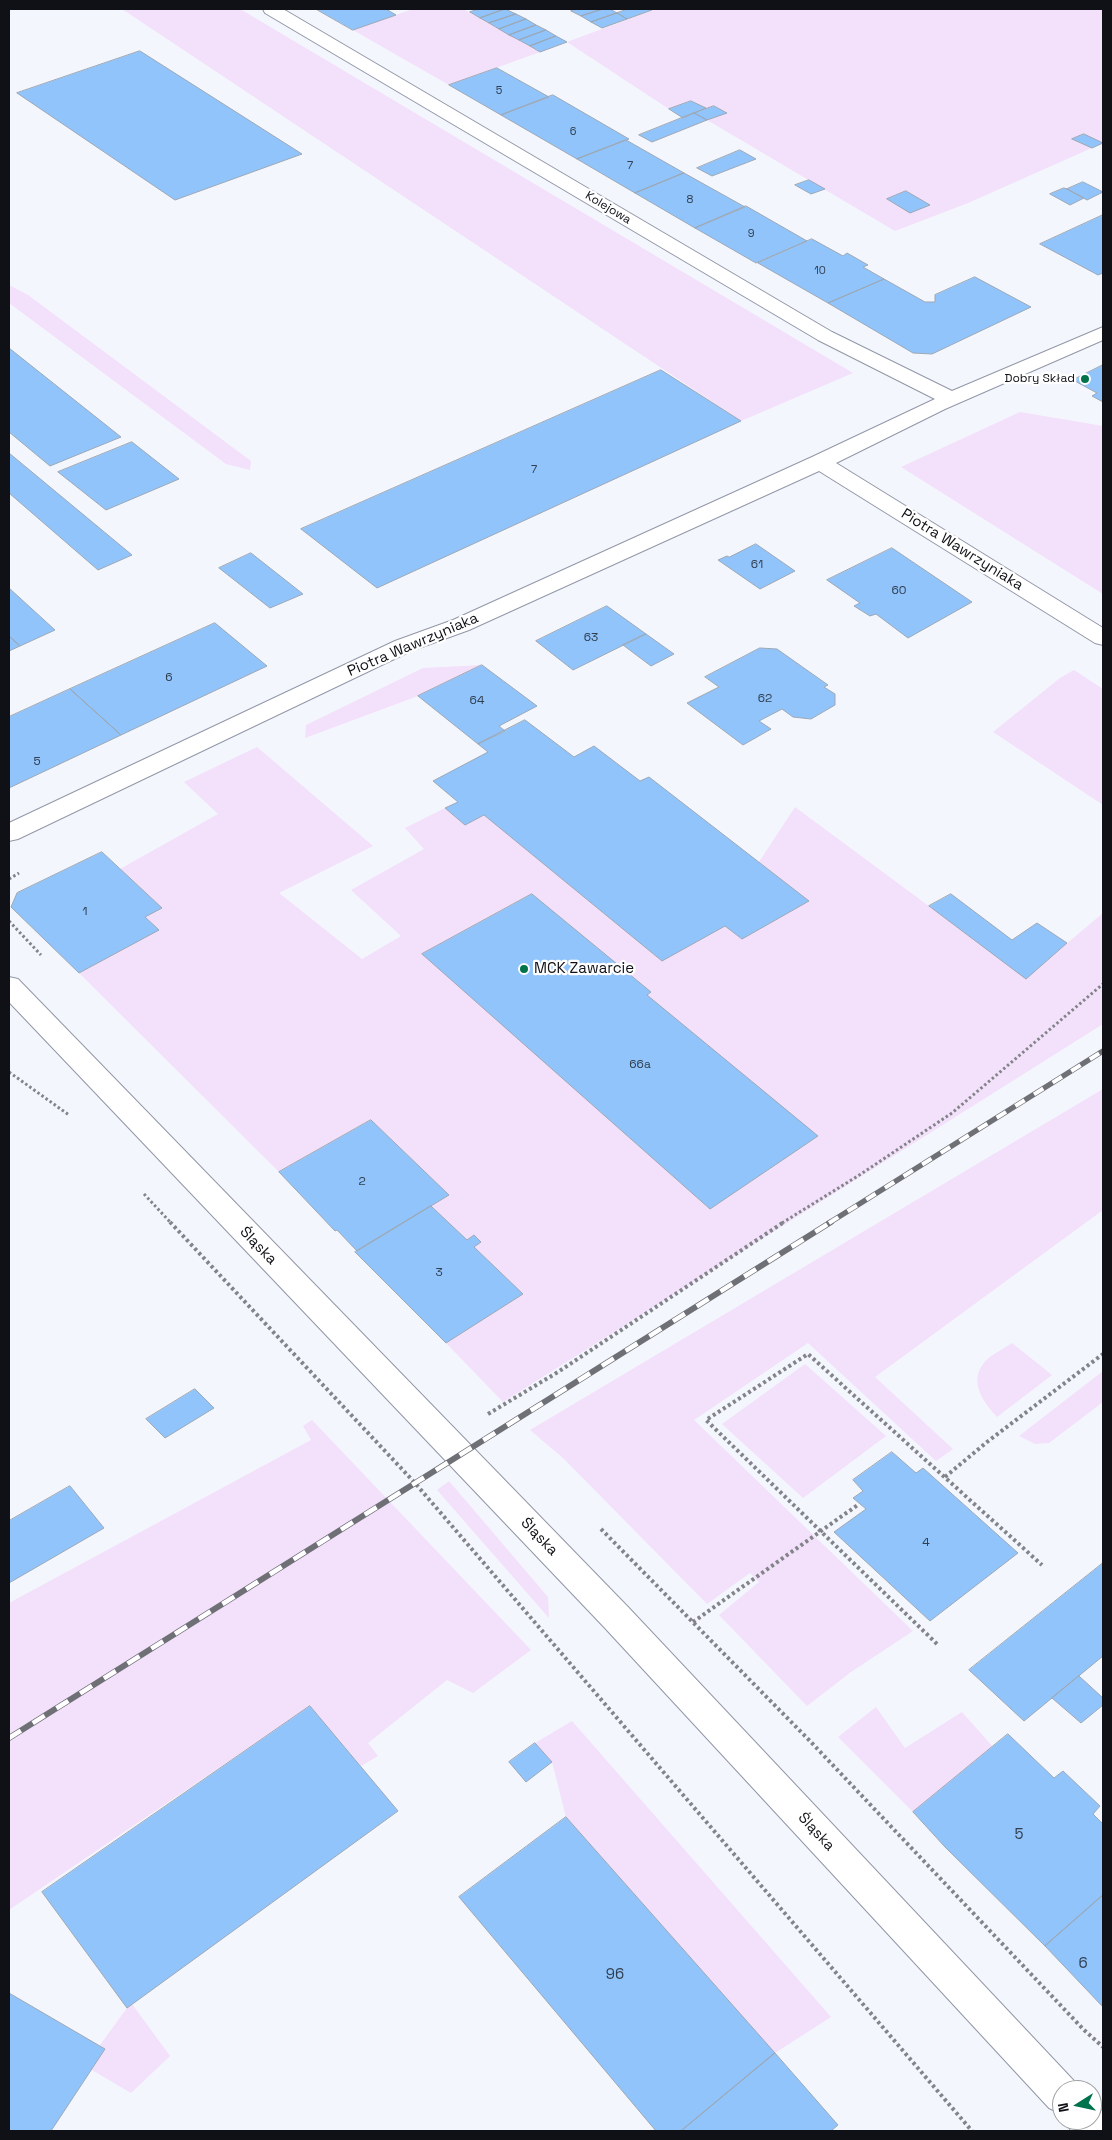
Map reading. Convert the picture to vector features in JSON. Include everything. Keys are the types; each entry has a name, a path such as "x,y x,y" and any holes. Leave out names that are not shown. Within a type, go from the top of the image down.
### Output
{"street":[{"name":"Kolejowa","path":"271,9 826,336 951,399"},
{"name":"Piotra Wawrzyniaka","path":"9,833 403,646 461,625 820,462 951,399 1103,332"},
{"name":"Piotra Wawrzyniaka","path":"820,462 1103,638"},
{"name":"Śląska","path":"9,986 616,1617 1052,2084"}],"path":[{"path":"488,1414 558,1372 761,1236 861,1174 952,1113 1103,984"},
{"path":"9,1072 71,1116"},
{"path":"138,1188 415,1483 972,2131"},
{"path":"937,1644 706,1420 808,1354 1042,1565"},
{"path":"945,1477 987,1442 1103,1354"},
{"path":"693,1622 859,1504"}],"shaded area":[{"path":"122,9 240,9 853,373 741,421"},
{"path":"413,9 463,9 540,52 449,85 353,30"},
{"path":"656,9 1103,9 1103,143 968,203 895,231 707,120 727,112 714,106 706,108 691,101 669,109 567,42"},
{"path":"9,285 28,295 251,461 250,470 226,464 9,303"},
{"path":"1020,412 1103,426 1103,594 901,467"},
{"path":"482,665 418,696 305,738 306,725 423,668"},
{"path":"1074,670 1103,689 1103,805 993,732 1060,678"},
{"path":"257,747 373,846 279,893 362,959 401,936 351,890 424,849 405,828 445,808 465,825 484,815 662,961 725,926 742,939 808,901 759,862 795,807 1026,978 1103,913 1103,1024 503,1402 446,1343 523,1294 474,1247 481,1241 474,1235 467,1240 431,1206 449,1195 371,1120 279,1172 79,973 158,930 145,917 162,908 120,869 218,814 184,782","holes":["532,894 651,992 647,995 817,1137 710,1209 423,954"]},
{"path":"1103,1089 1103,1210 875,1377 953,1449 936,1461 808,1343 694,1420 913,1631 851,1672 807,1706 719,1615 759,1582 750,1573 707,1604 563,1458 530,1430"},
{"path":"1012,1343 1052,1375 997,1417 983,1399 977,1378 979,1371 986,1361"},
{"path":"805,1364 886,1436 803,1498 722,1424"},
{"path":"1103,1371 1103,1402 1049,1443 1035,1444 1019,1436"},
{"path":"312,1420 531,1650 473,1693 447,1680 368,1743 378,1756 361,1766 310,1706 9,1910 9,1603 311,1440 303,1426"},
{"path":"449,1481 548,1597 549,1618 437,1490"},
{"path":"876,1707 905,1748 962,1712 993,1747 913,1812 838,1737"},
{"path":"572,1721 831,2017 775,2053 566,1817 552,1762 535,1743"},
{"path":"132,2004 170,2056 131,2093 92,2070 105,2049 100,2045"}],"building":[{"path":"316,9 386,9 396,15 353,30"},
{"path":"479,9 505,9 480,18 470,12"},
{"path":"505,9 516,14 489,23 480,18"},
{"path":"577,9 603,9 581,16 571,11"},
{"path":"603,9 610,9 617,13 591,22 581,16"},
{"path":"628,9 652,10 627,19 617,13"},
{"path":"617,13 627,19 602,28 591,22"},
{"path":"516,14 526,19 499,29 489,23"},
{"path":"526,19 536,25 509,35 499,29"},
{"path":"536,25 546,30 519,40 509,35"},
{"path":"546,30 556,36 530,46 519,40"},
{"path":"556,36 567,42 540,52 530,46"},
{"path":"140,51 302,154 175,200 17,93"},
{"path":"497,68 549,97 501,115 449,85"},
{"path":"553,95 629,139 577,159 501,115"},
{"path":"691,101 706,108 683,118 669,109"},
{"path":"714,106 727,113 707,120 694,113"},
{"path":"694,113 707,120 652,142 639,135"},
{"path":"1084,134 1103,143 1092,148 1072,139"},
{"path":"626,140 684,173 635,193 577,159"},
{"path":"740,150 756,159 712,176 697,168"},
{"path":"684,173 745,207 695,228 635,193"},
{"path":"809,180 825,189 811,194 795,185"},
{"path":"1083,182 1103,192 1087,200 1067,189"},
{"path":"1064,188 1084,198 1070,205 1050,194"},
{"path":"906,191 930,205 910,213 887,199"},
{"path":"746,206 807,241 756,263 695,228"},
{"path":"1103,215 1103,273 1098,275 1040,244"},
{"path":"812,239 843,256 847,253 868,265 863,267 884,279 828,303 758,263"},
{"path":"975,277 1031,307 932,354 913,353 828,303 884,279 925,302 935,302 935,295"},
{"path":"9,348 121,437 50,466 9,432"},
{"path":"1103,365 1103,402 1092,396 1097,393 1073,380"},
{"path":"661,370 741,421 377,588 301,529"},
{"path":"132,442 179,479 106,510 58,472"},
{"path":"9,453 132,555 98,570 9,493"},
{"path":"756,544 795,571 760,589 718,560 729,557"},
{"path":"892,548 972,602 908,638 876,614 870,616 854,606 860,603 827,580"},
{"path":"251,553 303,594 270,608 219,568"},
{"path":"9,588 55,630 20,646 9,636"},
{"path":"607,606 646,634 573,670 536,641"},
{"path":"215,623 267,666 121,735 70,689"},
{"path":"646,634 674,654 651,666 623,645"},
{"path":"9,636 20,646 9,651"},
{"path":"760,648 777,649 828,685 824,687 835,694 835,705 811,719 793,717 782,709 759,721 771,729 743,745 687,703 719,687 705,677"},
{"path":"482,665 537,706 499,726 505,731 478,744 418,696"},
{"path":"70,689 121,735 9,788 9,717"},
{"path":"525,720 574,757 594,746 640,781 649,777 809,901 742,939 725,926 662,961 484,815 465,825 445,808 458,802 433,781 488,752 478,744"},
{"path":"102,852 162,908 145,917 159,930 79,973 11,907 17,893"},
{"path":"532,894 651,992 647,995 818,1136 710,1209 422,954"},
{"path":"951,894 1012,940 1037,923 1067,943 1026,979 929,906"},
{"path":"371,1120 449,1195 357,1251 337,1230 335,1231 279,1172"},
{"path":"431,1206 467,1240 474,1235 481,1242 474,1247 523,1294 446,1343 355,1252"},
{"path":"195,1389 214,1408 165,1438 146,1419"},
{"path":"892,1452 916,1473 923,1468 1018,1553 930,1621 834,1532 866,1509 853,1498 863,1491 853,1480"},
{"path":"70,1486 104,1528 9,1583 9,1521"},
{"path":"1103,1563 1103,1656 1024,1721 969,1670"},
{"path":"1079,1676 1103,1698 1103,1705 1081,1723 1052,1698"},
{"path":"310,1706 398,1811 127,2008 42,1892"},
{"path":"1008,1734 1054,1778 1063,1771 1100,1806 1093,1814 1103,1824 1103,1895 1045,1946 945,1847 913,1812"},
{"path":"535,1743 552,1762 526,1782 509,1762"},
{"path":"566,1817 775,2053 681,2131 656,2131 459,1897"},
{"path":"1103,1895 1103,2007 1045,1946"},
{"path":"9,1993 105,2049 51,2131 9,2131"},
{"path":"775,2053 838,2125 831,2131 681,2131"}],"railway":[{"path":"829,1223 1103,1051"},
{"path":"9,1738 831,1222"}],"place":[{"name":"Dobry Skład","path":"1085,379"},
{"name":"MCK Zawarcie","path":"524,969"}]}
